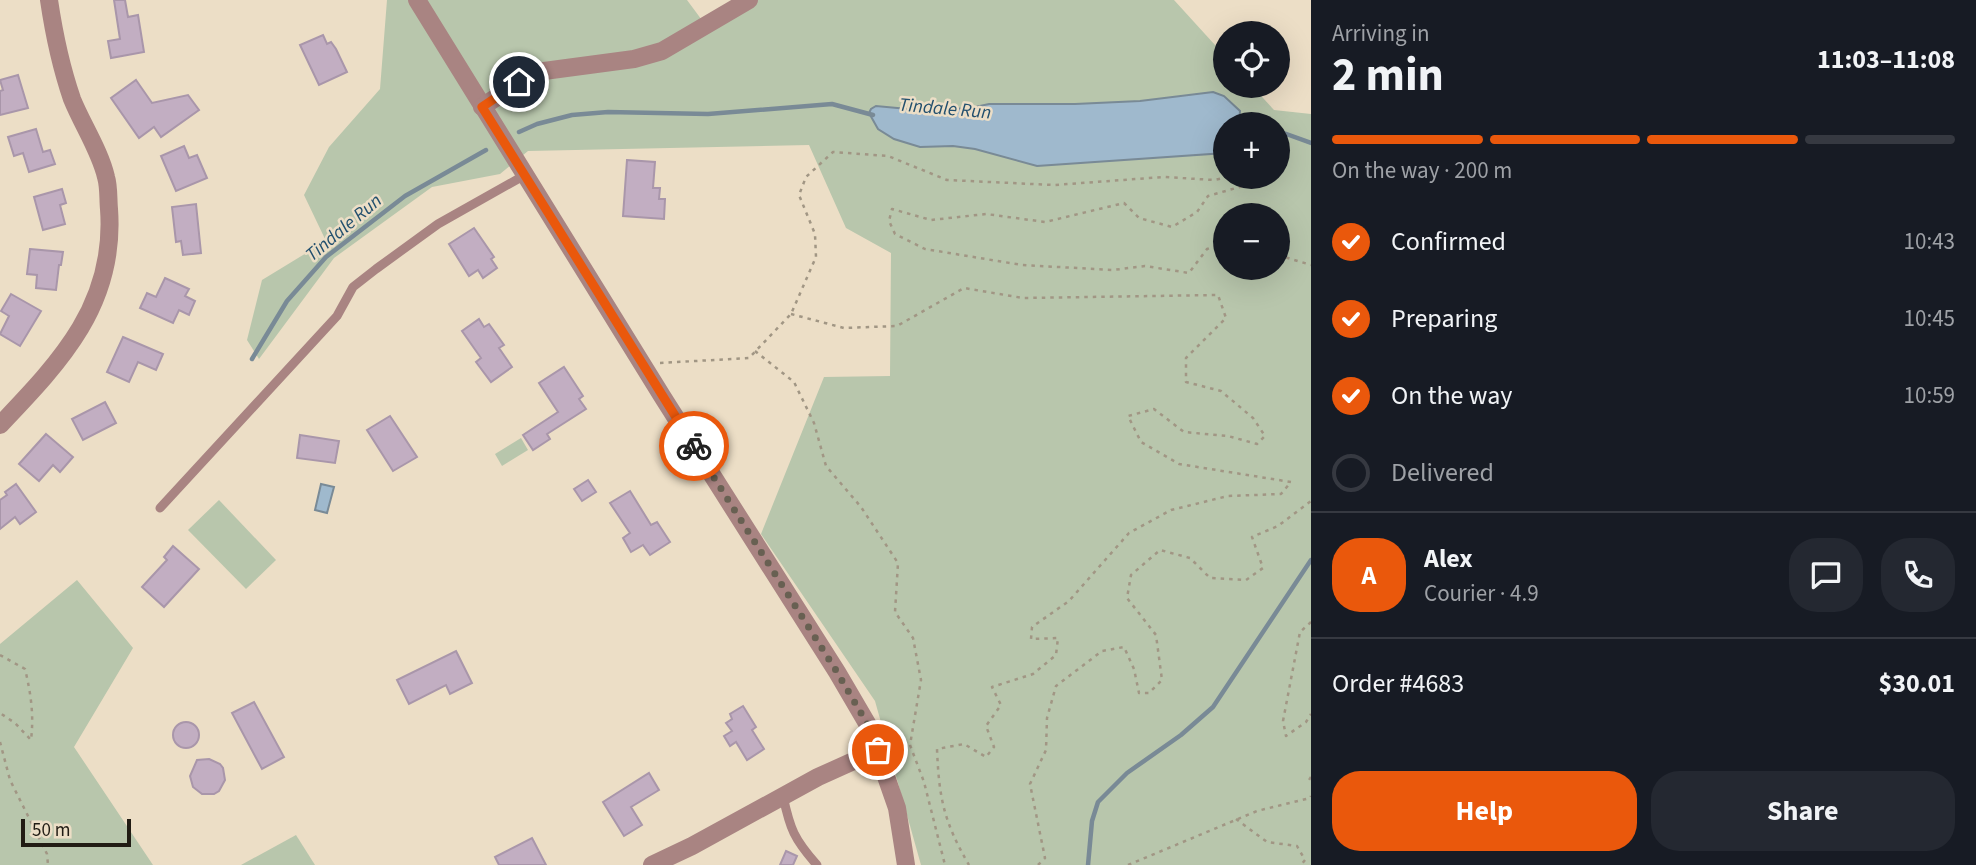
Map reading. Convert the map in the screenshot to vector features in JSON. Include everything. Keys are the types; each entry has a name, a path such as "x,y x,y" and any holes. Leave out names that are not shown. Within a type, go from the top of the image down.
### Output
{"street":[{"path":"0,425 60,359 81,328 104,279 111,237 106,177 72,98 54,35 49,0"},
{"path":"417,0 868,725 897,808 906,865"},
{"path":"482,107 519,82 544,71 634,59 662,51 749,0"},
{"path":"652,865 673,861 783,796 878,750"}],"lane":[{"path":"160,508 337,316 353,287 438,224 525,175"},
{"path":"783,796 790,828 817,865"}],"path":[{"path":"642,364 749,358 791,314 816,257 815,234 799,195 806,177 834,152 888,156 947,180 1054,185 1164,177 1213,180"},
{"path":"1213,247 1207,249 1189,273 1145,266 1113,270 1022,265 925,249 895,234 889,220 892,209 931,220 986,214 1045,222 1124,203 1139,218 1172,227 1197,212 1208,196 1231,189"},
{"path":"1290,259 1311,265"},
{"path":"791,314 844,328 897,326 964,288 1023,298 1218,295 1226,318 1186,358 1186,382 1222,391 1253,418 1265,436 1257,444 1228,436 1184,432 1154,409 1128,416 1141,442 1180,464 1291,482 1281,494 1227,496 1171,510 1129,533 1069,601 1032,627 1031,639 1058,638 1056,655 1033,674 992,687 1001,705 986,726 994,747 986,757 964,744 937,750 938,792 953,837 969,865"},
{"path":"755,351 794,382 814,423 826,466 861,507 898,564 895,612 914,638 921,680 910,745 924,782 945,865"},
{"path":"1038,865 1045,858 1030,784 1046,750 1047,718 1056,686 1102,651 1124,647 1134,669 1139,693 1149,693 1162,680 1156,635 1127,598 1131,575 1160,550 1190,558 1210,578 1246,580 1263,569 1252,537 1278,526 1311,501"},
{"path":"1311,622 1300,632 1283,721 1286,736 1306,722 1311,714"},
{"path":"0,655 25,669 32,698 31,740 15,723 0,713"},
{"path":"0,742 10,780 47,854 48,865"},
{"path":"1311,777 1311,782"},
{"path":"1128,865 1256,811 1311,796"},
{"path":"1236,819 1267,842 1297,846 1306,860 1301,865"}],"green space":[{"path":"387,0 687,0 707,27 757,0 1174,0 1213,43 1213,98 1263,98 1274,110 1311,114 1311,865 921,865 875,701 761,534 824,377 890,376 891,253 846,228 809,145 528,151 500,174 432,187 334,258 259,359 247,340 262,280 326,241 304,195 329,147 380,89"},
{"path":"521,438 528,450 502,466 495,454"},
{"path":"219,500 276,560 246,589 188,530"},
{"path":"77,580 133,648 74,747 153,865 0,865 0,644"},
{"path":"296,835 315,865 241,865"}],"water":[{"path":"1213,92 1213,98 1226,98 1240,112 1213,112 1213,154 1037,166 975,149 953,146 920,147 894,139 878,129 869,113 876,106 966,109 989,104 1140,101"},
{"path":"321,484 334,487 327,513 315,510"}],"building":[{"path":"114,0 125,0 128,17 138,15 144,52 111,58 108,41 120,39"},
{"path":"323,35 327,44 331,42 336,49 347,72 319,85 300,45"},
{"path":"18,75 28,108 0,115 0,91 3,90 0,80"},
{"path":"136,80 152,103 188,95 199,110 161,137 154,127 139,138 111,98"},
{"path":"36,129 43,152 50,150 55,164 29,172 23,153 14,156 8,137"},
{"path":"184,146 189,158 197,155 207,178 176,191 161,156"},
{"path":"627,160 655,162 653,188 660,188 659,199 665,199 664,219 623,216"},
{"path":"62,189 66,203 60,205 65,224 43,230 34,197"},
{"path":"196,204 201,253 183,255 181,241 176,242 172,207"},
{"path":"474,228 494,257 491,259 497,268 483,278 478,270 469,276 449,244"},
{"path":"30,249 63,252 56,290 36,288 37,275 27,274"},
{"path":"165,278 189,289 185,296 195,301 189,315 179,310 173,323 140,308 147,293 156,297"},
{"path":"11,294 41,311 20,346 0,334 9,316 1,311"},
{"path":"479,319 484,327 489,324 504,345 499,348 512,367 491,382 476,362 481,358 462,331"},
{"path":"123,337 163,354 156,370 138,362 129,382 107,372"},
{"path":"564,367 583,396 579,399 586,409 547,434 550,439 533,450 523,435 558,412 539,383"},
{"path":"105,402 116,423 83,440 72,419"},
{"path":"390,416 417,457 393,471 367,430"},
{"path":"46,434 73,457 60,472 53,465 39,481 19,464"},
{"path":"300,435 339,441 335,463 297,458"},
{"path":"588,480 596,492 582,501 574,489"},
{"path":"16,484 36,512 20,524 15,517 0,529 0,500 7,495 5,492"},
{"path":"630,491 651,525 657,522 670,542 650,555 643,545 631,552 623,538 630,533 610,503"},
{"path":"173,546 199,569 164,607 142,587 167,560 164,557"},
{"path":"456,651 472,683 450,694 446,685 409,704 397,680"},
{"path":"254,702 284,757 262,769 232,713"},
{"path":"743,706 756,727 752,730 764,749 747,760 736,742 730,746 724,736 732,731 726,723 732,719 730,714"},
{"path":"186,722 195,726 199,735 195,744 186,748 177,744 173,735 177,726"},
{"path":"209,759 220,764 225,780 219,791 202,794 193,787 190,776 197,760"},
{"path":"649,773 659,790 631,807 642,825 624,836 603,802"},
{"path":"532,838 546,865 499,865 495,857"},
{"path":"786,851 797,856 793,865 780,865"}],"waterway":[{"name":"Tindale Run","path":"519,132 537,124 572,115 608,112 708,114 832,104 873,115"},
{"name":"Tindale Run","path":"1290,135 1311,143"},
{"name":"Tindale Run","path":"252,359 287,301 326,257 405,196 486,150"},
{"path":"1088,865 1092,821 1098,802 1127,773 1181,735 1213,707 1311,560"}],"way so far":[{"path":"694,446 837,672 868,725 878,750"}],"route":[{"path":"519,82 482,107 694,446"}]}
